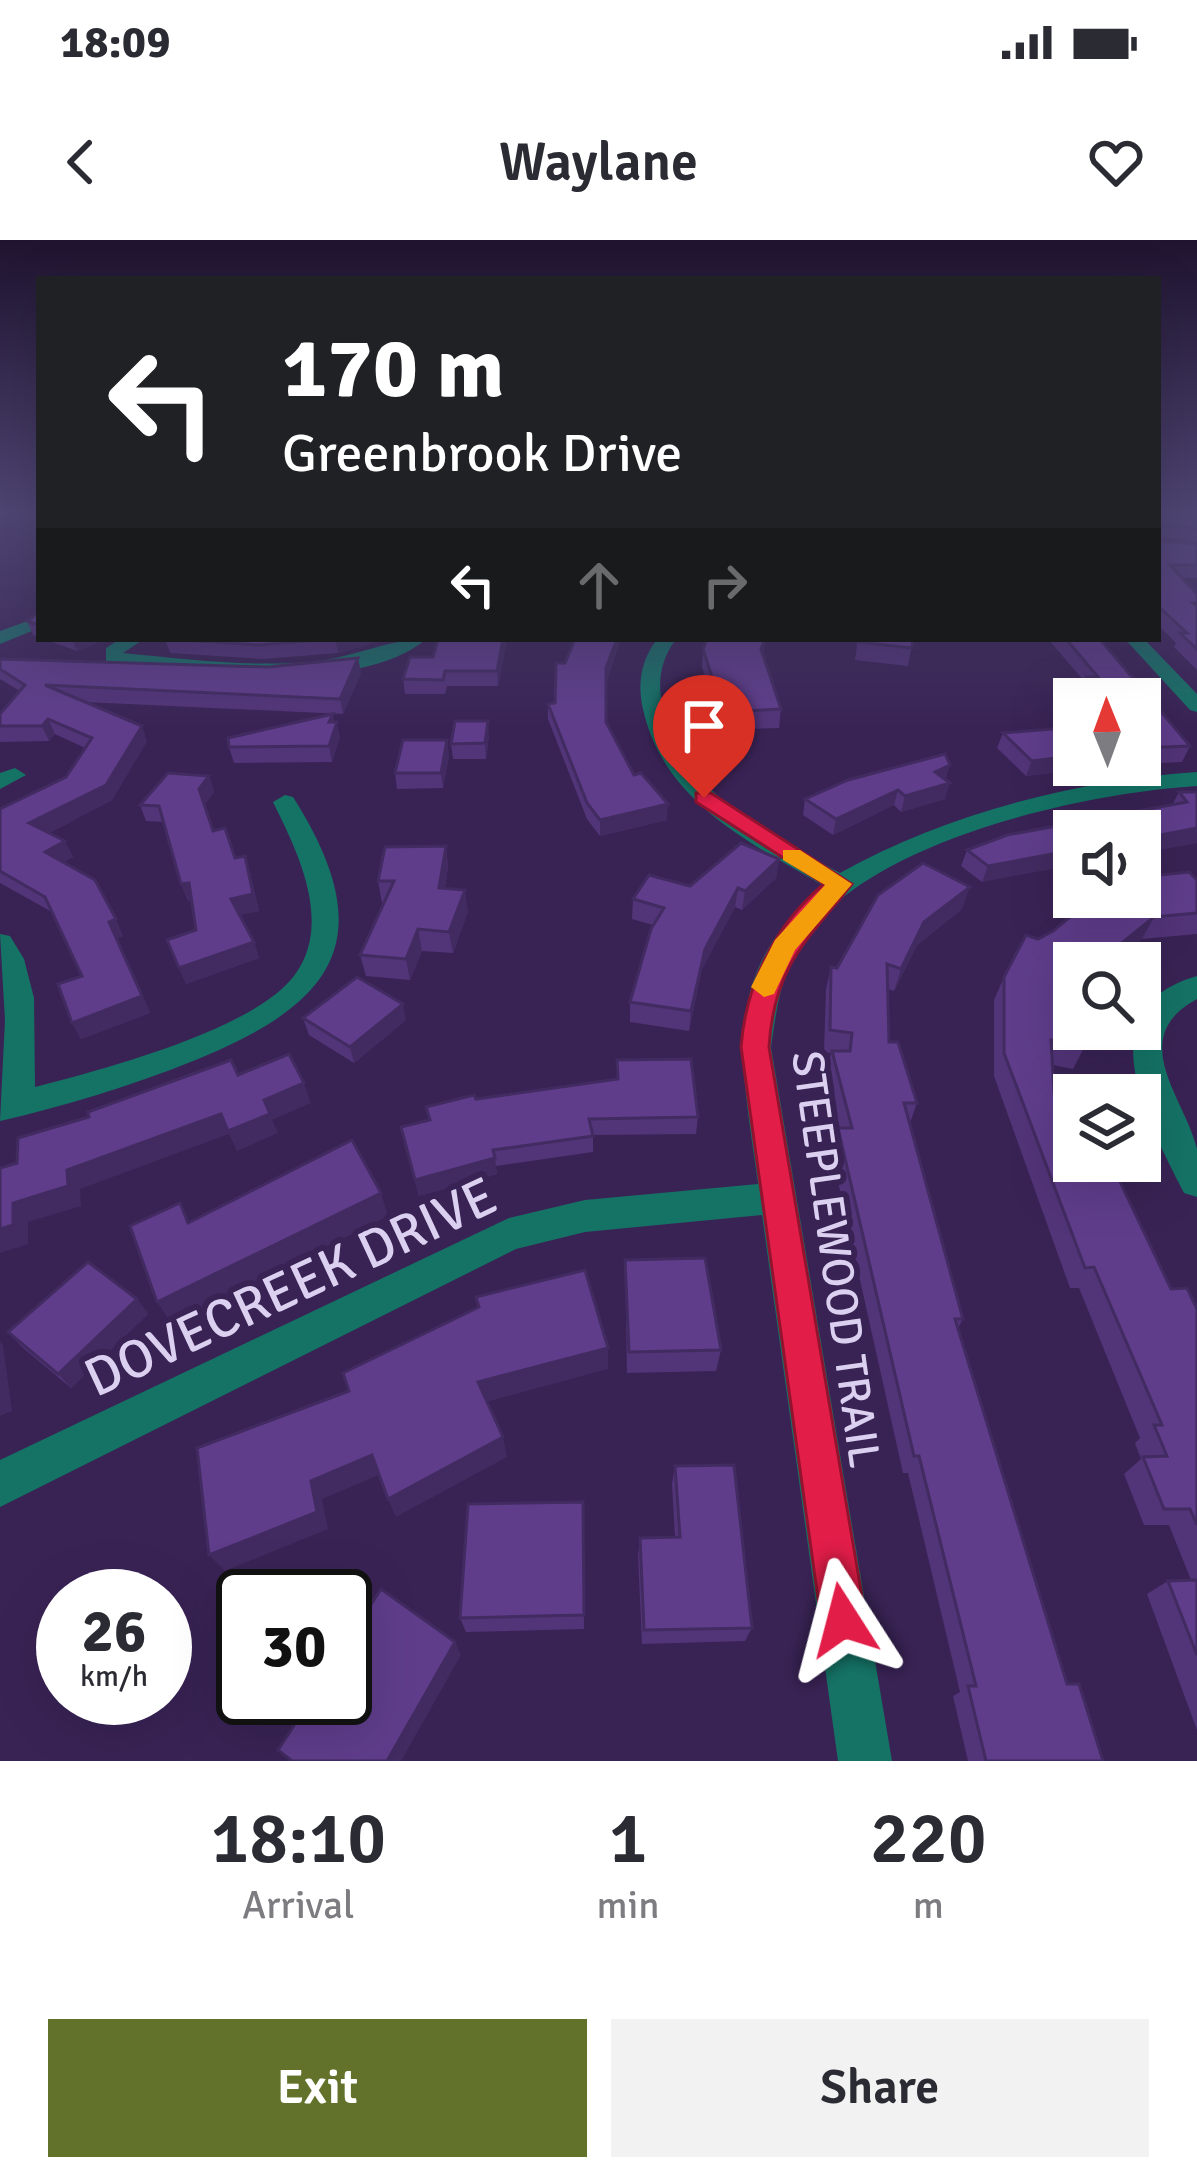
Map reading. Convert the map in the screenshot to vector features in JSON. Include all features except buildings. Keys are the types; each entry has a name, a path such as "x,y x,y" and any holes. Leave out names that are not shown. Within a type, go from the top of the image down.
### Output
{"street":[{"path":"0,638 36,623"},
{"path":"129,642 116,648 113,658 321,668 376,661 411,642"},
{"path":"665,642 652,662 649,680 653,720 679,772 742,826 840,884"},
{"path":"1137,642 1197,706"},
{"name":"STEEPLEWOOD TRAIL","path":"865,1761 755,1047 758,1007 784,946 840,884 884,857 971,824 1109,791 1197,779"},
{"path":"0,943 11,957 16,988 9,1106 157,1062 265,1013 305,983 321,941 325,904 314,862 285,802"},
{"path":"1197,986 1164,1004 1151,1022 1147,1046 1150,1082 1197,1182"},
{"name":"DOVECREEK DRIVE","path":"0,1484 509,1234 585,1216 778,1198"}],"slow traffic":[{"path":"764,987 784,946 819,901 840,884 791,855"}],"route":[{"path":"704,798 840,884 819,901 770,970 758,1007 755,1047 843,1620"}]}
